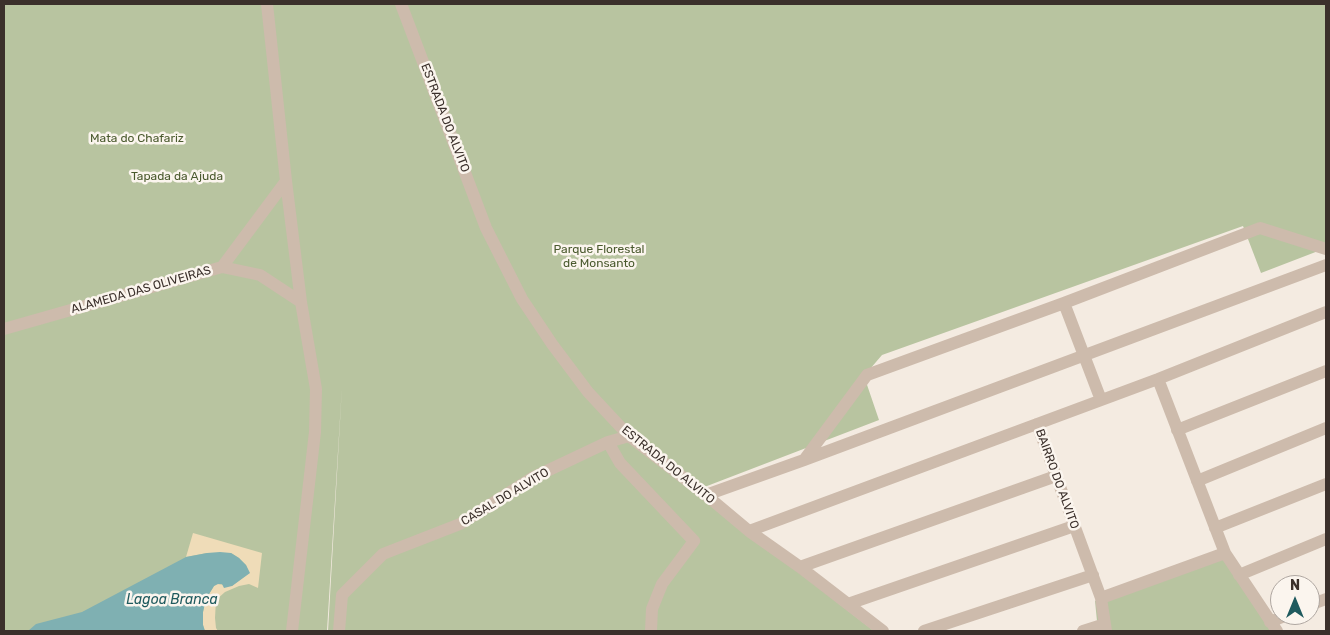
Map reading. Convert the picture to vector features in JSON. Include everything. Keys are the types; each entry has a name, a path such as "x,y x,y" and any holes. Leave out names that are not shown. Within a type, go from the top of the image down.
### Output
{"street":[{"path":"267,4 301,302 316,389 316,432 292,631"},
{"name":"ESTRADA DO ALVITO","path":"401,4 486,228 522,299 552,344 588,392 629,436 706,495 749,531 800,567 883,631"},
{"path":"222,267 286,181"},
{"path":"804,460 867,375 1064,303 1260,228 1326,249"},
{"path":"706,495 1326,266"},
{"name":"ALAMEDA DAS OLIVEIRAS","path":"4,329 222,267 260,275 301,302"},
{"path":"1064,303 1101,400"},
{"name":"BAIRRO DO ALVITO","path":"1105,627 1101,598 1037,424 1158,379 1326,312"},
{"path":"1177,430 1326,370"},
{"path":"1158,379 1224,553 1274,627"},
{"path":"749,531 1037,424"},
{"path":"1197,481 1326,428"},
{"name":"CASAL DO ALVITO","path":"339,631 342,594 383,554 460,524 532,478 608,442 629,436"},
{"path":"608,442 620,463 694,541 662,584 652,609 651,631"},
{"path":"800,567 1056,476"},
{"path":"1215,528 1326,484"},
{"path":"848,604 1074,526"},
{"path":"1239,575 1326,539"},
{"path":"1101,598 1224,553"},
{"path":"924,631 1093,575"},
{"path":"1083,631 1105,627"}],"green space":[{"name":"Parque Florestal de Monsanto","path":"4,4 1326,4 1326,248 1261,273 1243,226 882,355 864,376 879,420 694,491 874,631 328,631 342,386 327,631 4,631"},
{"path":"1223,552 1273,631 1098,631 1095,601"}],"sand":[{"path":"193,533 262,553 258,588 249,584 239,586 225,592 216,600 215,618 218,631 205,631 203,612 206,599 217,584 232,586 249,573 246,565 231,553 207,553 186,557"}],"water":[{"name":"Lagoa Branca","path":"220,552 231,553 239,558 246,565 250,573 232,586 224,588 222,584 218,584 214,586 206,599 203,612 205,631 28,631 36,624 82,612 186,557"}],"park label":[{"name":"Mata do Chafariz","path":"137,139"},
{"name":"Tapada da Ajuda","path":"177,177"}]}
